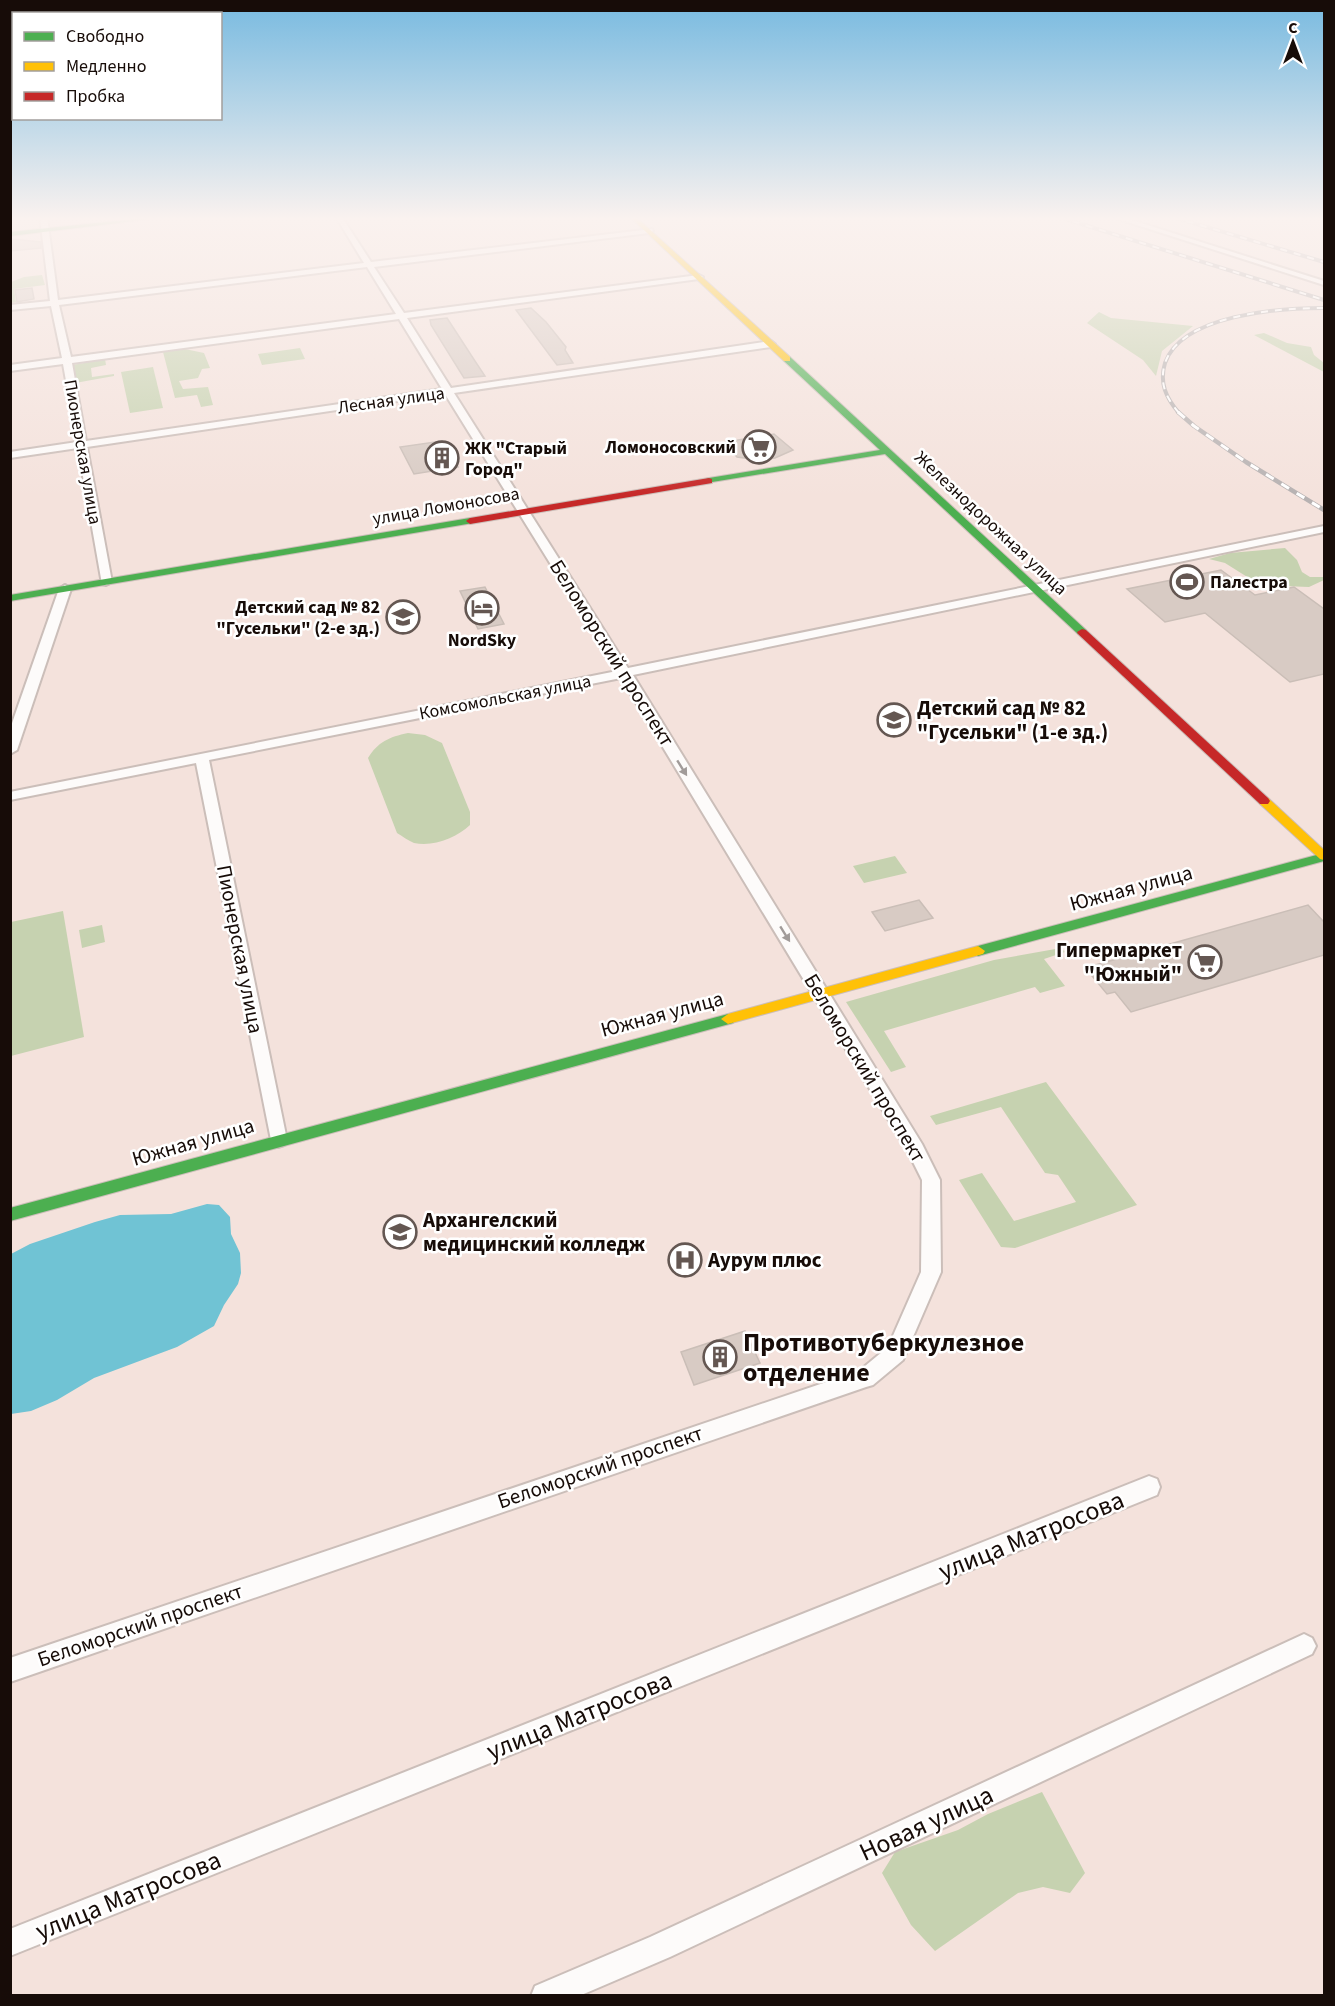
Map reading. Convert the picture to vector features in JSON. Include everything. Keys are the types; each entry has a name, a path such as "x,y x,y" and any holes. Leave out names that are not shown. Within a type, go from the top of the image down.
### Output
{"main road":[{"name":"Железнодорожная улица","path":"735,311 1035,588 1317,841 1324,857"},
{"name":"улица Ломоносова","path":"10,598 887,451"},
{"name":"Южная улица","path":"10,1215 278,1140 1324,857"}],"street":[{"name":"Пионерская улица","path":"57,311 106,582"},
{"name":"Беломорский проспект","path":"10,1670 866,1378 896,1353 931,1272 931,1180 916,1149 822,992 399,311"},
{"path":"10,368 443,311"},
{"name":"Лесная улица","path":"10,455 771,344"},
{"name":"Комсомольская улица","path":"10,796 625,673 1324,529"},
{"path":"10,750 65,589"},
{"name":"Пионерская улица","path":"201,758 278,1140"},
{"name":"улица Матросова","path":"10,1943 1149,1487"},
{"name":"Новая улица","path":"545,1995 660,1947 1304,1646"}],"green space":[{"path":"1099,312 1111,318 1193,326 1162,351 1156,376 1143,360 1087,323"},
{"path":"1264,333 1287,343 1311,347 1314,355 1324,363 1324,372 1254,335"},
{"path":"203,344 204,346 185,349 204,353 210,368 202,369 198,378 179,381 183,389 208,387 213,405 201,407 197,395 175,398 163,352 168,351 105,359 106,365 91,368 92,377 114,374 114,376 75,383 72,365 84,363 85,360"},
{"path":"300,348 305,359 262,365 258,354"},
{"path":"153,367 163,408 130,413 121,372"},
{"path":"1285,548 1297,560 1302,572 1310,577 1324,577 1324,580 1309,587 1260,585 1225,563 1209,559 1230,553"},
{"path":"408,733 425,735 442,743 470,812 470,825 458,834 429,844 414,843 397,833 368,758 385,741"},
{"path":"895,856 907,873 864,883 853,866"},
{"path":"63,911 84,1037 11,1056 11,922"},
{"path":"102,925 105,942 82,948 79,930"},
{"path":"1061,948 1065,952 1044,959 1065,986 1040,993 1035,987 884,1031 906,1067 891,1072 846,1002 994,960"},
{"path":"1046,1082 1137,1205 1015,1248 1001,1247 959,1180 982,1173 1014,1221 1076,1202 1058,1175 1045,1173 1001,1107 936,1125 930,1116"},
{"path":"1042,1792 1085,1873 1070,1893 1043,1887 1018,1893 935,1951 911,1925 882,1873 895,1852 958,1830 988,1814"}],"water":[{"path":"207,1204 219,1205 230,1217 231,1234 240,1253 241,1273 238,1284 214,1326 177,1347 94,1378 57,1400 31,1411 11,1414 11,1254 30,1244 120,1215 171,1214"}],"building":[{"path":"516,311 534,311 566,347 565,350 573,363 557,365"},
{"path":"447,318 485,376 464,378 431,325 430,320"},
{"name":"Ломоносовский","path":"774,434 793,450 775,458 758,460 737,457 726,442"},
{"name":"ЖК \"Старый Город\"","path":"442,441 458,467 414,474 400,447"},
{"path":"1221,570 1255,595 1294,587 1324,609 1324,674 1290,682 1205,613 1165,622 1127,589"},
{"name":"NordSky","path":"485,587 504,624 478,629 460,591"},
{"path":"919,900 933,918 885,931 872,912"},
{"name":"Гипермаркет \"Южный\"","path":"1308,905 1324,922 1324,955 1131,1012 1115,992 1107,994 1092,976 1099,974 1092,966"},
{"name":"Противотуберкулезное отделение","path":"745,1331 760,1363 694,1385 681,1352"}],"railway":[{"path":"1179,413 1170,402 1163,384 1165,363 1175,347 1191,334 1211,324 1259,312 1276,311"},
{"path":"1179,413 1246,462 1324,510"}],"traffic: fast":[{"path":"787,359 1082,632"},
{"path":"709,481 887,451"},
{"path":"10,598 470,521"},
{"path":"978,951 1324,857"},
{"path":"10,1215 728,1019"}],"traffic: slow":[{"path":"735,311 787,359"},
{"path":"1264,801 1324,856"},
{"path":"728,1019 978,951"}],"traffic: jam":[{"path":"470,521 709,481"},
{"path":"1082,632 1264,801"}],"place":[{"name":"Ломоносовский","path":"759,447"},
{"name":"ЖК \"Старый Город\"","path":"442,458"},
{"name":"Палестра","path":"1187,582"},
{"name":"NordSky","path":"482,608"},
{"name":"Детский сад № 82 \"Гусельки\" (2-е зд.)","path":"403,617"},
{"name":"Детский сад № 82 \"Гусельки\" (1-е зд.)","path":"894,720"},
{"name":"Гипермаркет \"Южный\"","path":"1205,962"},
{"name":"Архангелский медицинский колледж","path":"400,1232"},
{"name":"Аурум плюс","path":"685,1260"},
{"name":"Противотуберкулезное отделение","path":"720,1357"}]}
